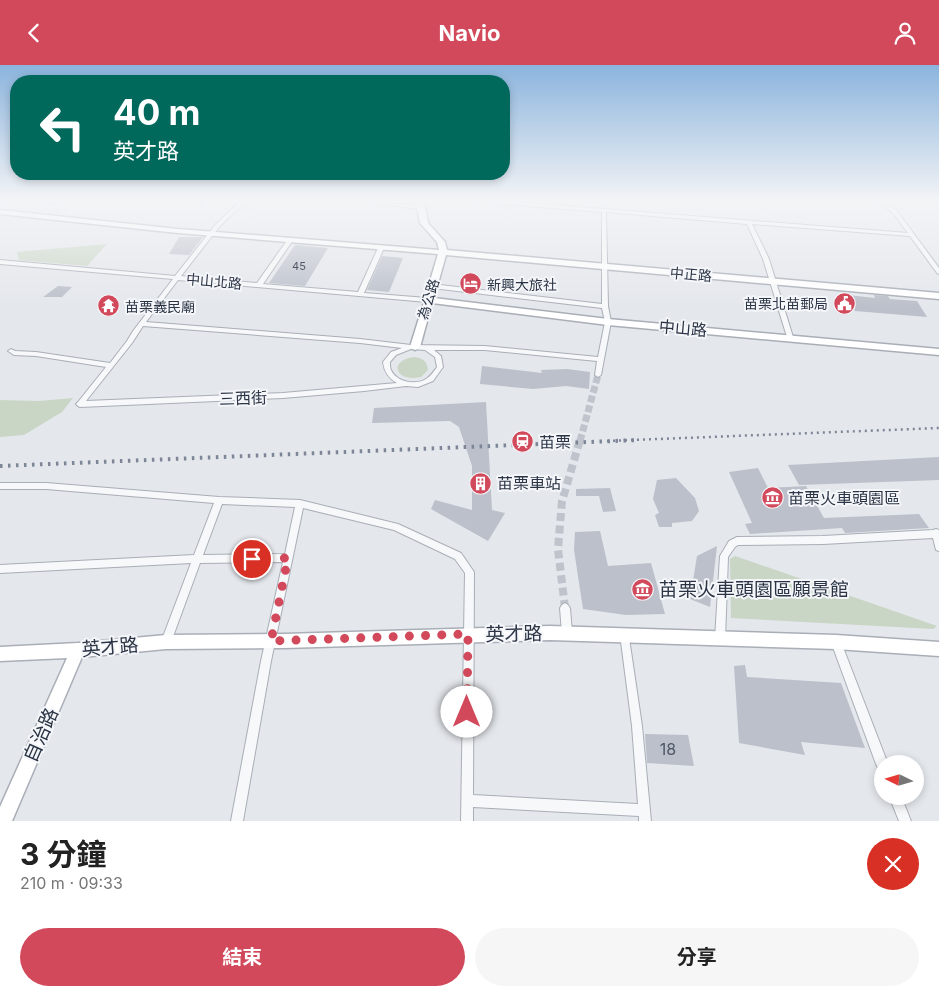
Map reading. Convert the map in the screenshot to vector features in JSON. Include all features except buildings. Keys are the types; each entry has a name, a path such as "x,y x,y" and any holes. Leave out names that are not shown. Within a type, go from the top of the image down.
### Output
{"street":[{"path":"11,351 14,353 36,354 110,365 130,342 208,236"},
{"name":"中正路","path":"254,236 939,296"},
{"path":"426,236 443,252"},
{"path":"598,375 608,322 605,306 605,236"},
{"path":"755,236 773,281 790,337"},
{"path":"913,236 939,272"},
{"path":"259,285 290,239"},
{"path":"360,294 381,248"},
{"name":"為公路","path":"413,347 443,252"},
{"name":"中山北路","path":"0,262 427,300"},
{"path":"432,286 605,306"},
{"name":"中山路","path":"427,300 608,322 939,352"},
{"path":"142,324 426,348 485,348 600,359"},
{"path":"367,342 386,346 387,373 391,378 405,384 424,383 438,373 440,361 438,356 426,348"},
{"path":"387,361 396,352 413,347"},
{"name":"三西街","path":"110,365 80,404 273,397 352,391 405,384"},
{"path":"0,486 46,486 219,500 300,504 395,527 458,556 470,572 467,821"},
{"path":"166,642 219,500"},
{"path":"237,821 271,641 300,504"},
{"path":"720,639 724,556 732,544 738,541 823,540 937,533 939,547"},
{"path":"0,569 197,559 288,558"},
{"path":"564,608 567,633"},
{"name":"英才路","path":"0,654 78,650 166,642 567,633 836,641 939,649"},
{"path":"467,801 644,815 637,726 625,634"},
{"path":"836,641 879,755"},
{"name":"自治路","path":"3,821 78,650"},
{"path":"899,805 905,821"}],"green space":[{"path":"107,244 87,266 19,260 17,252"},
{"path":"414,357 424,361 427,364 428,370 421,377 406,377 398,371 398,367 406,359"},
{"path":"73,398 62,412 24,435 0,437 0,400 39,401"},
{"path":"735,556 937,626 933,629 731,618 730,559"}],"tunnel":[{"path":"580,441 598,375"},
{"path":"565,608 558,549 562,501 580,440"}],"railway":[{"path":"607,441 939,428"},
{"path":"0,466 638,440"}],"place":[{"name":"新興大旅社","path":"471,284"},
{"name":"苗栗北苗郵局","path":"844,303"},
{"name":"苗栗義民廟","path":"109,306"},
{"name":"苗栗","path":"523,442"},
{"name":"苗栗車站","path":"481,483"},
{"name":"苗栗火車頭園區","path":"772,498"},
{"name":"苗栗火車頭園區願景館","path":"643,589"}],"route":[{"path":"252,559 288,558 271,641 468,634 467,712"}]}
